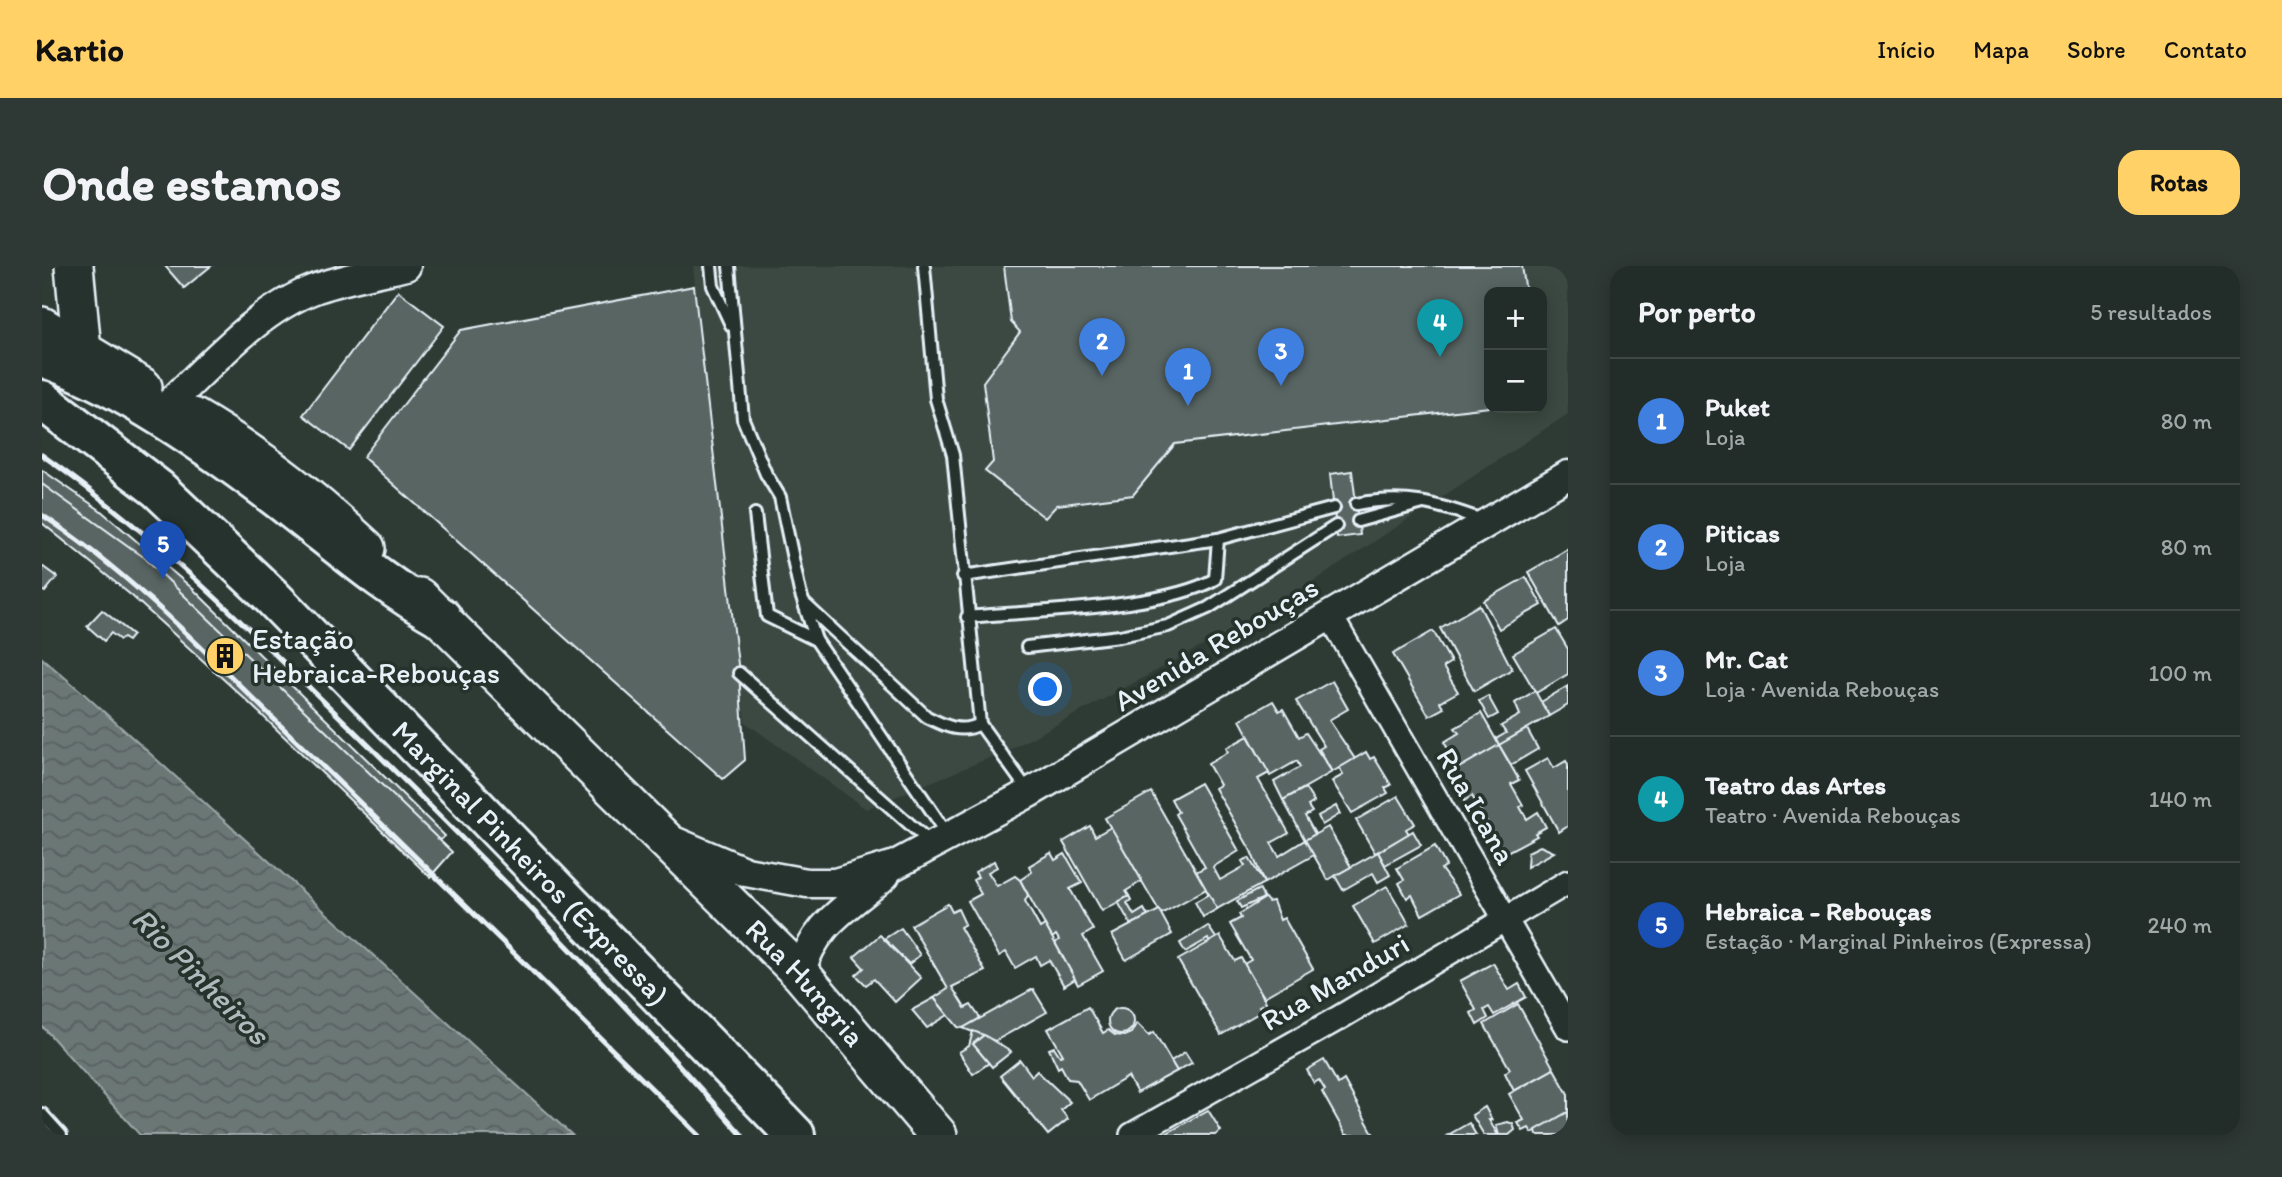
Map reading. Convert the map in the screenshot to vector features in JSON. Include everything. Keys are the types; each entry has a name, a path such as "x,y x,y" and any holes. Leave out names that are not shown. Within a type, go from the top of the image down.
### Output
{"highway":[{"path":"74,266 82,350"},
{"name":"Rua Hungria","path":"42,326 260,460 307,494 442,618 665,837 800,974 939,1135"},
{"path":"42,357 123,395 169,423 224,459 399,592 442,618"},
{"name":"Marginal Pinheiros (Expressa)","path":"42,400 158,489 254,580 795,1135"}],"street":[{"path":"169,404 233,343 288,303 315,289 406,266"},
{"name":"Avenida Rebouças","path":"665,837 746,872 776,880 835,883 895,865 1029,793 1568,475"},
{"name":"Rua Icana","path":"1330,615 1568,1028"},
{"name":"Avenida Rebouças","path":"800,974 812,940 828,922 895,865"},
{"name":"Rua Manduri","path":"1132,1135 1337,1019 1568,882"}],"lane":[{"path":"711,266 713,286 734,332"},
{"path":"729,266 743,419 766,474 780,497 804,602 816,640 941,840"},
{"path":"924,266 936,399 953,455 967,617 980,724 1029,793"},
{"path":"1356,504 1380,500 1429,502 1488,522"},
{"path":"1358,521 1429,502"},
{"path":"963,576 1219,539 1334,508"},
{"path":"755,514 767,616 816,640"},
{"path":"1027,647 1121,636 1168,625 1208,608 1336,526"},
{"path":"967,617 1117,603 1190,591 1215,579 1219,539"},
{"path":"804,602 927,717 969,730 980,724"},
{"path":"739,673 941,840"},
{"path":"42,1114 61,1135"}],"shaded area":[{"path":"693,266 1568,266 1568,414 1275,607 1011,749 866,809 745,722"}],"water":[{"name":"Rio Pinheiros","path":"42,658 572,1135 140,1135 42,1026"}],"building":[{"path":"165,266 211,266 184,288"},
{"path":"1004,266 1522,266 1525,287 1484,287 1484,408 1175,444 1133,495 1057,505 1045,518 985,471 993,462 983,382 1020,332 1011,322"},
{"path":"694,286 739,673 745,760 723,779 363,457 461,330"},
{"path":"398,291 444,326 349,450 303,415"},
{"path":"42,470 100,510 193,589 445,836 432,848 179,608 89,534 42,501"},
{"path":"1352,471 1360,535 1337,538 1330,474"},
{"name":"Estação Hebraica-Rebouças","path":"42,484 145,558 452,852 430,877 244,698 132,596 42,523"},
{"path":"1568,549 1568,620 1559,626 1528,572"},
{"path":"42,566 57,577 45,592 42,590"},
{"path":"1526,577 1542,605 1499,629 1484,601"},
{"path":"1479,605 1512,669 1474,691 1440,628"},
{"path":"102,610 133,635 128,641 123,638 120,640 111,633 104,641 87,626"},
{"path":"1556,629 1568,649 1568,674 1536,693 1513,654"},
{"path":"1433,631 1451,662 1443,667 1458,692 1440,702 1444,708 1429,716 1393,654"},
{"path":"1332,681 1348,709 1329,720 1355,759 1332,772 1319,749 1324,746 1296,701"},
{"path":"1568,686 1568,705 1549,716 1541,702"},
{"path":"1535,691 1549,716 1499,745 1496,739 1506,733 1501,726 1520,715 1515,703"},
{"path":"1488,696 1498,714 1489,719 1479,701"},
{"path":"1273,701 1279,711 1283,709 1299,737 1306,733 1332,772 1283,800 1274,782 1300,767 1297,761 1270,776 1240,720"},
{"path":"1481,713 1499,745 1459,768 1444,742 1459,733 1455,728"},
{"path":"1527,729 1538,749 1511,765 1499,745"},
{"path":"1248,736 1269,773 1258,779 1289,833 1271,843 1279,856 1305,840 1314,855 1264,883 1251,851 1215,788 1220,785 1208,764 1228,752 1226,748"},
{"path":"1499,745 1519,780 1511,784 1523,805 1520,807 1527,819 1538,812 1546,827 1535,833 1537,836 1505,853 1472,796 1464,801 1450,773"},
{"path":"1366,752 1370,759 1374,757 1391,785 1385,788 1388,793 1352,813 1332,781 1343,775 1339,768"},
{"path":"1548,758 1554,768 1566,761 1568,765 1568,826 1559,832 1525,771"},
{"path":"1200,783 1239,851 1213,867 1220,880 1245,866 1242,861 1249,858 1264,883 1217,909 1196,872 1205,867 1175,814 1178,812 1171,799"},
{"path":"1305,788 1314,802 1308,806 1312,812 1305,816 1315,834 1305,840 1283,800"},
{"path":"1151,792 1206,889 1161,914 1105,818"},
{"path":"1398,796 1415,824 1406,829 1409,834 1375,853 1356,820"},
{"path":"1336,806 1340,814 1322,825 1318,816"},
{"path":"1090,826 1095,836 1111,827 1142,881 1126,891 1129,896 1102,911 1063,842"},
{"path":"1328,827 1351,867 1328,880 1305,840"},
{"path":"1413,831 1421,845 1385,865 1378,852"},
{"path":"1435,846 1446,866 1441,869 1459,894 1422,915 1412,895 1407,898 1399,883 1404,880 1397,868"},
{"path":"1540,846 1554,852 1527,867 1528,852"},
{"path":"1378,852 1390,875 1378,882 1373,873 1343,890 1335,876"},
{"path":"1051,853 1055,860 1065,854 1082,883 1070,889 1093,930 1083,936 1103,971 1078,985 1055,943 1059,940 1056,935 1052,938 1020,880 1032,872 1029,866"},
{"path":"994,861 997,867 988,872 997,886 1015,876 1020,880 1028,895 1025,901 1040,928 1045,925 1075,979 1064,986 1049,960 1040,965 1036,956 1015,968 1006,952 999,956 968,901 981,894 973,880 978,877 975,872"},
{"path":"1387,886 1409,924 1375,944 1353,906"},
{"path":"1259,889 1264,898 1241,908 1237,901"},
{"path":"1209,894 1217,909 1203,917 1195,902"},
{"path":"1129,896 1131,900 1127,903 1134,915 1144,909 1148,916 1131,925 1118,902"},
{"path":"1265,898 1268,902 1273,901 1280,920 1284,918 1313,969 1264,997 1244,964 1251,960 1230,924 1241,918 1239,914"},
{"path":"948,904 952,912 958,909 965,924 960,927 985,971 952,987 965,1008 971,1005 980,1018 963,1028 958,1027 934,998 948,989 911,925"},
{"path":"1159,910 1172,934 1126,960 1112,935"},
{"path":"1208,926 1216,938 1209,942 1208,939 1185,952 1180,943"},
{"path":"901,928 920,955 909,964 884,939"},
{"path":"880,935 921,978 895,1002 874,979 866,985 856,975 864,968 854,957"},
{"path":"1220,936 1235,961 1241,958 1266,1002 1259,1006 1262,1011 1221,1035 1178,960"},
{"path":"1493,963 1509,990 1519,984 1526,997 1494,1015 1489,1007 1484,1010 1488,1018 1477,1025 1471,1013 1476,1010 1460,981"},
{"path":"1033,989 1047,1012 995,1041 963,1028"},
{"path":"934,998 948,1015 927,1028 912,1010"},
{"path":"1518,1004 1554,1069 1514,1091 1505,1073 1510,1069 1484,1024"},
{"path":"1088,1007 1103,1033 1108,1030 1115,1035 1124,1036 1131,1033 1137,1023 1149,1035 1154,1032 1177,1071 1137,1093 1128,1077 1089,1100 1077,1080 1068,1079 1061,1066 1058,1068 1049,1049 1054,1047 1060,1056 1063,1055 1048,1029"},
{"path":"1121,1008 1130,1012 1134,1021 1130,1030 1121,1034 1112,1030 1108,1021 1112,1012"},
{"path":"973,1031 984,1035 973,1044 989,1063 973,1074 959,1052 969,1046"},
{"path":"984,1035 1011,1052 992,1067 973,1044"},
{"path":"1185,1052 1192,1063 1177,1071 1171,1061"},
{"path":"1020,1060 1032,1076 1037,1071 1070,1102 1061,1110 1068,1119 1048,1135 1000,1076"},
{"path":"1324,1060 1338,1084 1344,1080 1374,1135 1346,1135 1322,1092 1325,1090 1319,1080 1314,1083 1307,1070"},
{"path":"1554,1069 1568,1094 1568,1112 1532,1133 1529,1128 1523,1131 1518,1123 1524,1120 1509,1094"},
{"path":"1485,1107 1498,1135 1484,1135 1472,1115"},
{"path":"1208,1110 1221,1131 1215,1135 1164,1135"},
{"path":"1568,1112 1568,1135 1537,1135 1536,1130"},
{"path":"1508,1122 1513,1124 1515,1130 1509,1135 1499,1135 1496,1125"},
{"path":"1469,1123 1476,1135 1448,1135"}],"railway":[{"path":"42,455 162,549 310,688 548,926 742,1135"},
{"path":"42,515 114,568 181,628 699,1135"}],"place":[{"name":"Teatro das Artes","path":"1440,357"},
{"name":"Piticas","path":"1102,376"},
{"name":"Mr. Cat","path":"1281,386"},
{"name":"Puket","path":"1188,406"},
{"name":"Hebraica - Rebouças","path":"163,579"},
{"name":"Estação Hebraica-Rebouças","path":"225,656"}]}
